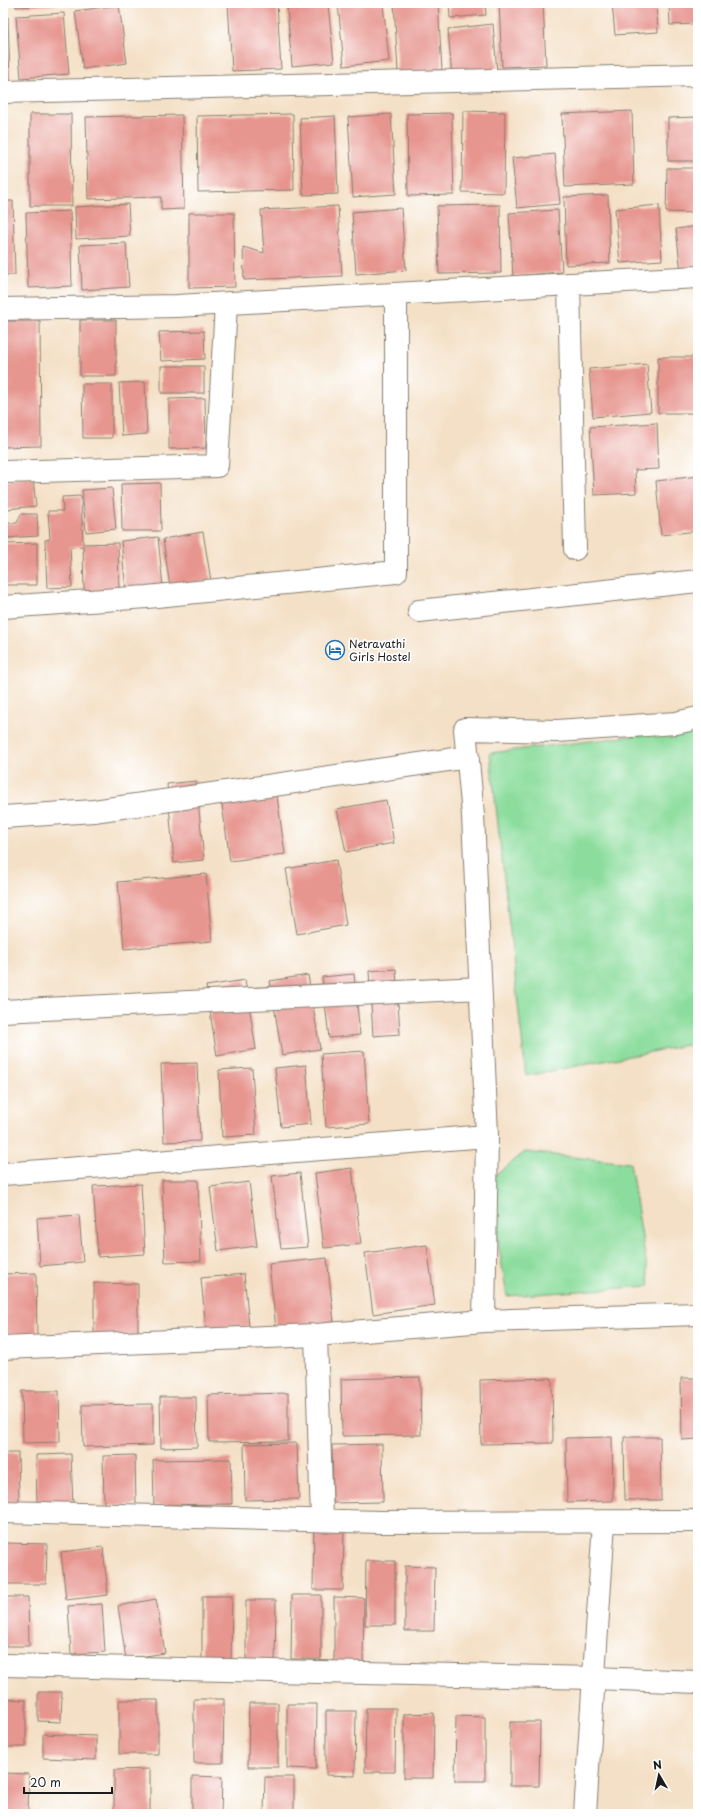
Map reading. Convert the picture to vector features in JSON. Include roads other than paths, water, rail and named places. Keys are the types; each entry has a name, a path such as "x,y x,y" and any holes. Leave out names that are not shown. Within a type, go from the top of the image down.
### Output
{"street":[{"path":"3,92 698,75"},
{"path":"3,308 226,304 698,277"},
{"path":"569,284 575,550"},
{"path":"3,607 147,596 396,572 396,294"},
{"path":"3,472 217,466 226,304"},
{"path":"419,611 698,581"},
{"path":"484,1321 487,1136 473,815 465,729 557,731 676,723 698,718"},
{"path":"3,817 94,811 468,757"},
{"path":"3,1011 480,988"},
{"path":"3,1174 487,1136"},
{"path":"3,1348 316,1335 484,1321 698,1314"},
{"path":"316,1335 322,1520"},
{"path":"3,1512 380,1522 698,1521"},
{"path":"585,1814 604,1522"},
{"path":"3,1665 594,1678 698,1682"}],"place":[{"name":"Netravathi Girls Hostel","path":"335,650"}]}
